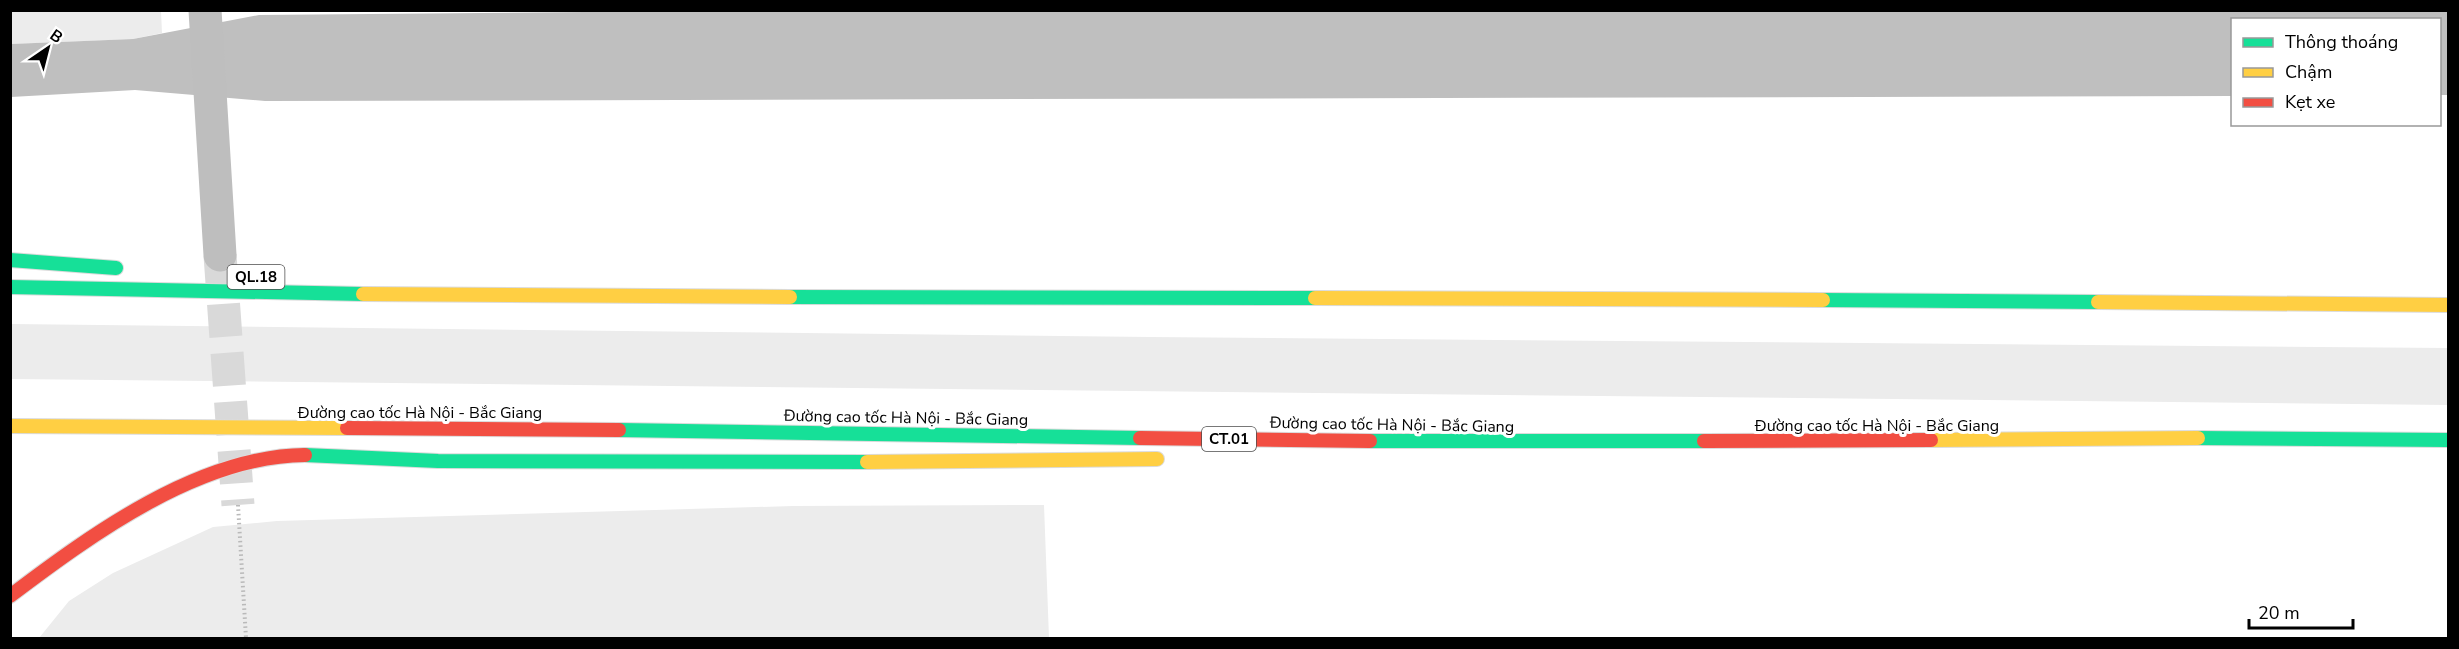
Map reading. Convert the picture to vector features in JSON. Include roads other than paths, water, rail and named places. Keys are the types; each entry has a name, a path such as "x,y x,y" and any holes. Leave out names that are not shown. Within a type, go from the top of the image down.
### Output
{"highway":[{"path":"10,261 127,268"},
{"name":"QL.18","path":"256,277 501,297"},
{"path":"10,287 501,297 1623,298 2448,305"},
{"name":"Đường cao tốc Hà Nội - Bắc Giang","path":"10,426 725,431 1471,443 2194,438 2448,440"},
{"path":"1325,454 1471,443"},
{"path":"10,596 88,541 153,502 202,480 264,459 298,453 410,460 844,464 1173,459"}],"street":[{"path":"206,20 220,255"}],"tunnel":[{"path":"220,255 238,505"}]}
